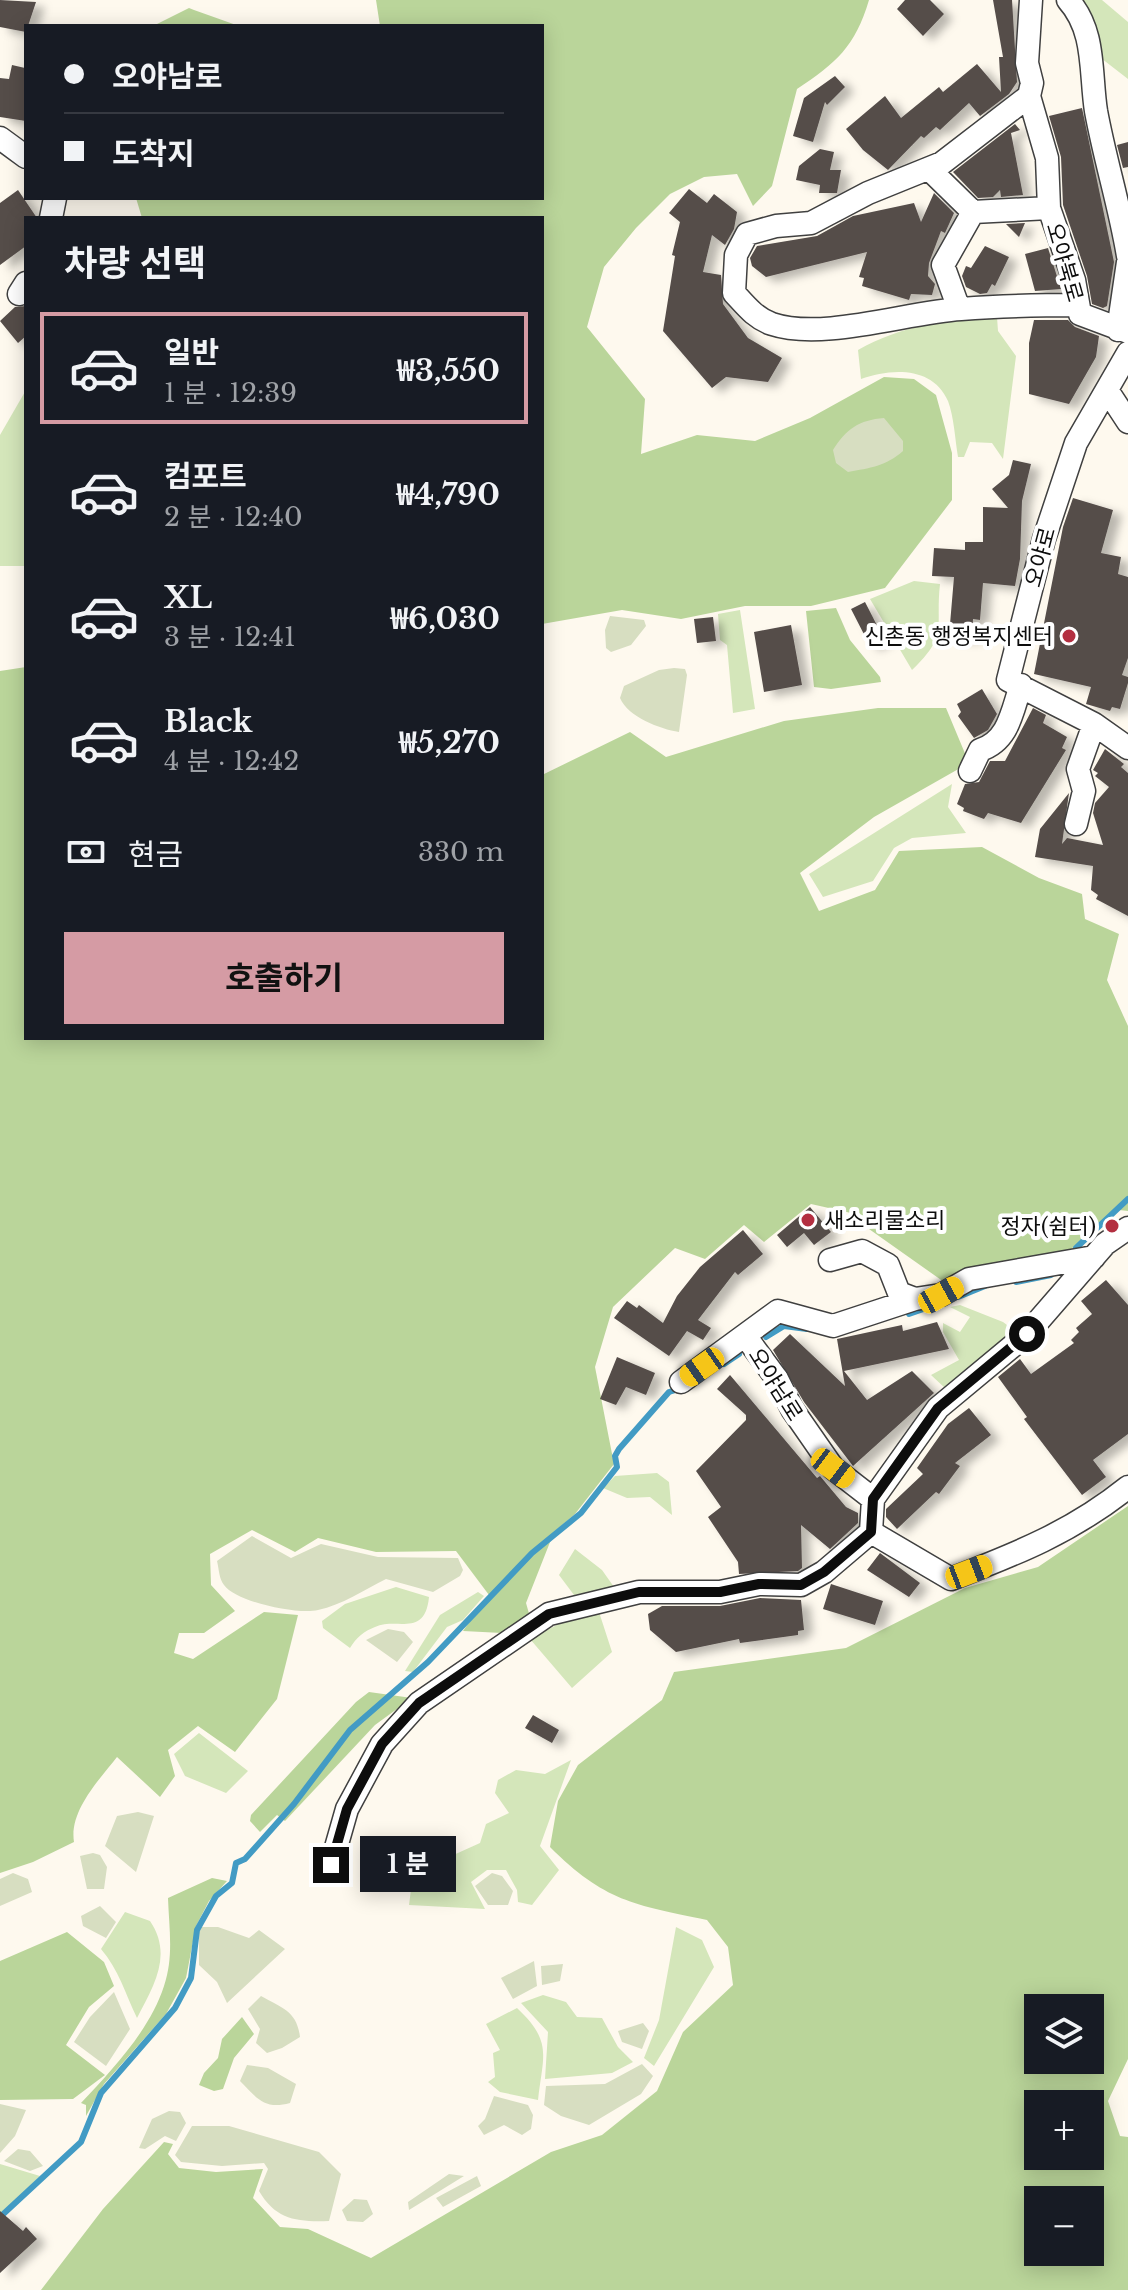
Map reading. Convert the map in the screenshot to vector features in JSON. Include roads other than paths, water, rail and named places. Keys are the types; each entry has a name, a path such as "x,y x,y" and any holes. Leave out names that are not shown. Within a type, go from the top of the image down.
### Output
{"street":[{"name":"오야북로","path":"1031,0 1027,63 1032,83 1029,96 1047,158 1049,208 1074,280 1080,314 1123,331"},
{"path":"1068,0 1087,33 1096,112 1119,199 1128,259 1123,331"},
{"path":"1029,96 984,133 929,169 868,193 811,223 776,226 747,234 736,255 734,293 755,317 774,325 797,328 864,324 959,309 1078,305"},
{"path":"0,138 24,156"},
{"path":"929,169 973,212 943,265 959,309"},
{"name":"오야북로","path":"973,212 1049,208"},
{"name":"오야로","path":"1021,685 1008,680 1044,539 1076,443 1128,353"},
{"path":"1107,390 1128,422"},
{"path":"970,771 980,750 994,745 1004,733 1021,685 1125,738"},
{"path":"1076,824 1084,791 1078,769 1094,724"},
{"path":"331,1865 347,1809 382,1744 419,1703 549,1614 639,1592 720,1592 759,1584 801,1585 824,1572 871,1532 873,1499 938,1408 1027,1334 1094,1257 1128,1228"},
{"path":"830,1260 862,1251 888,1265 899,1293 915,1299"},
{"path":"681,1382 778,1311 833,1326 915,1299 941,1295 969,1279 1003,1276 1094,1257"},
{"name":"오야남로","path":"746,1337 777,1379 792,1409 833,1468 873,1499"},
{"path":"871,1532 951,1579 1020,1554 1088,1516 1128,1487"}],"waterway":[{"path":"1076,1248 1128,1199"},
{"path":"1016,1282 1051,1275"},
{"path":"958,1297 985,1286"},
{"path":"909,1314 932,1306"},
{"path":"766,1337 784,1326 807,1329"},
{"path":"724,1364 739,1354"},
{"path":"0,2217 81,2142 101,2093 175,2008 191,1978 197,1930 216,1896 232,1883 236,1863 245,1859 294,1804 350,1730 428,1662 532,1553 581,1513 617,1467 615,1456 619,1449 669,1392 679,1389"}],"place":[{"name":"신촌동 행정복지센터","path":"1069,636"},
{"name":"새소리물소리","path":"808,1220"},
{"name":"정자(쉼터)","path":"1112,1226"}]}
